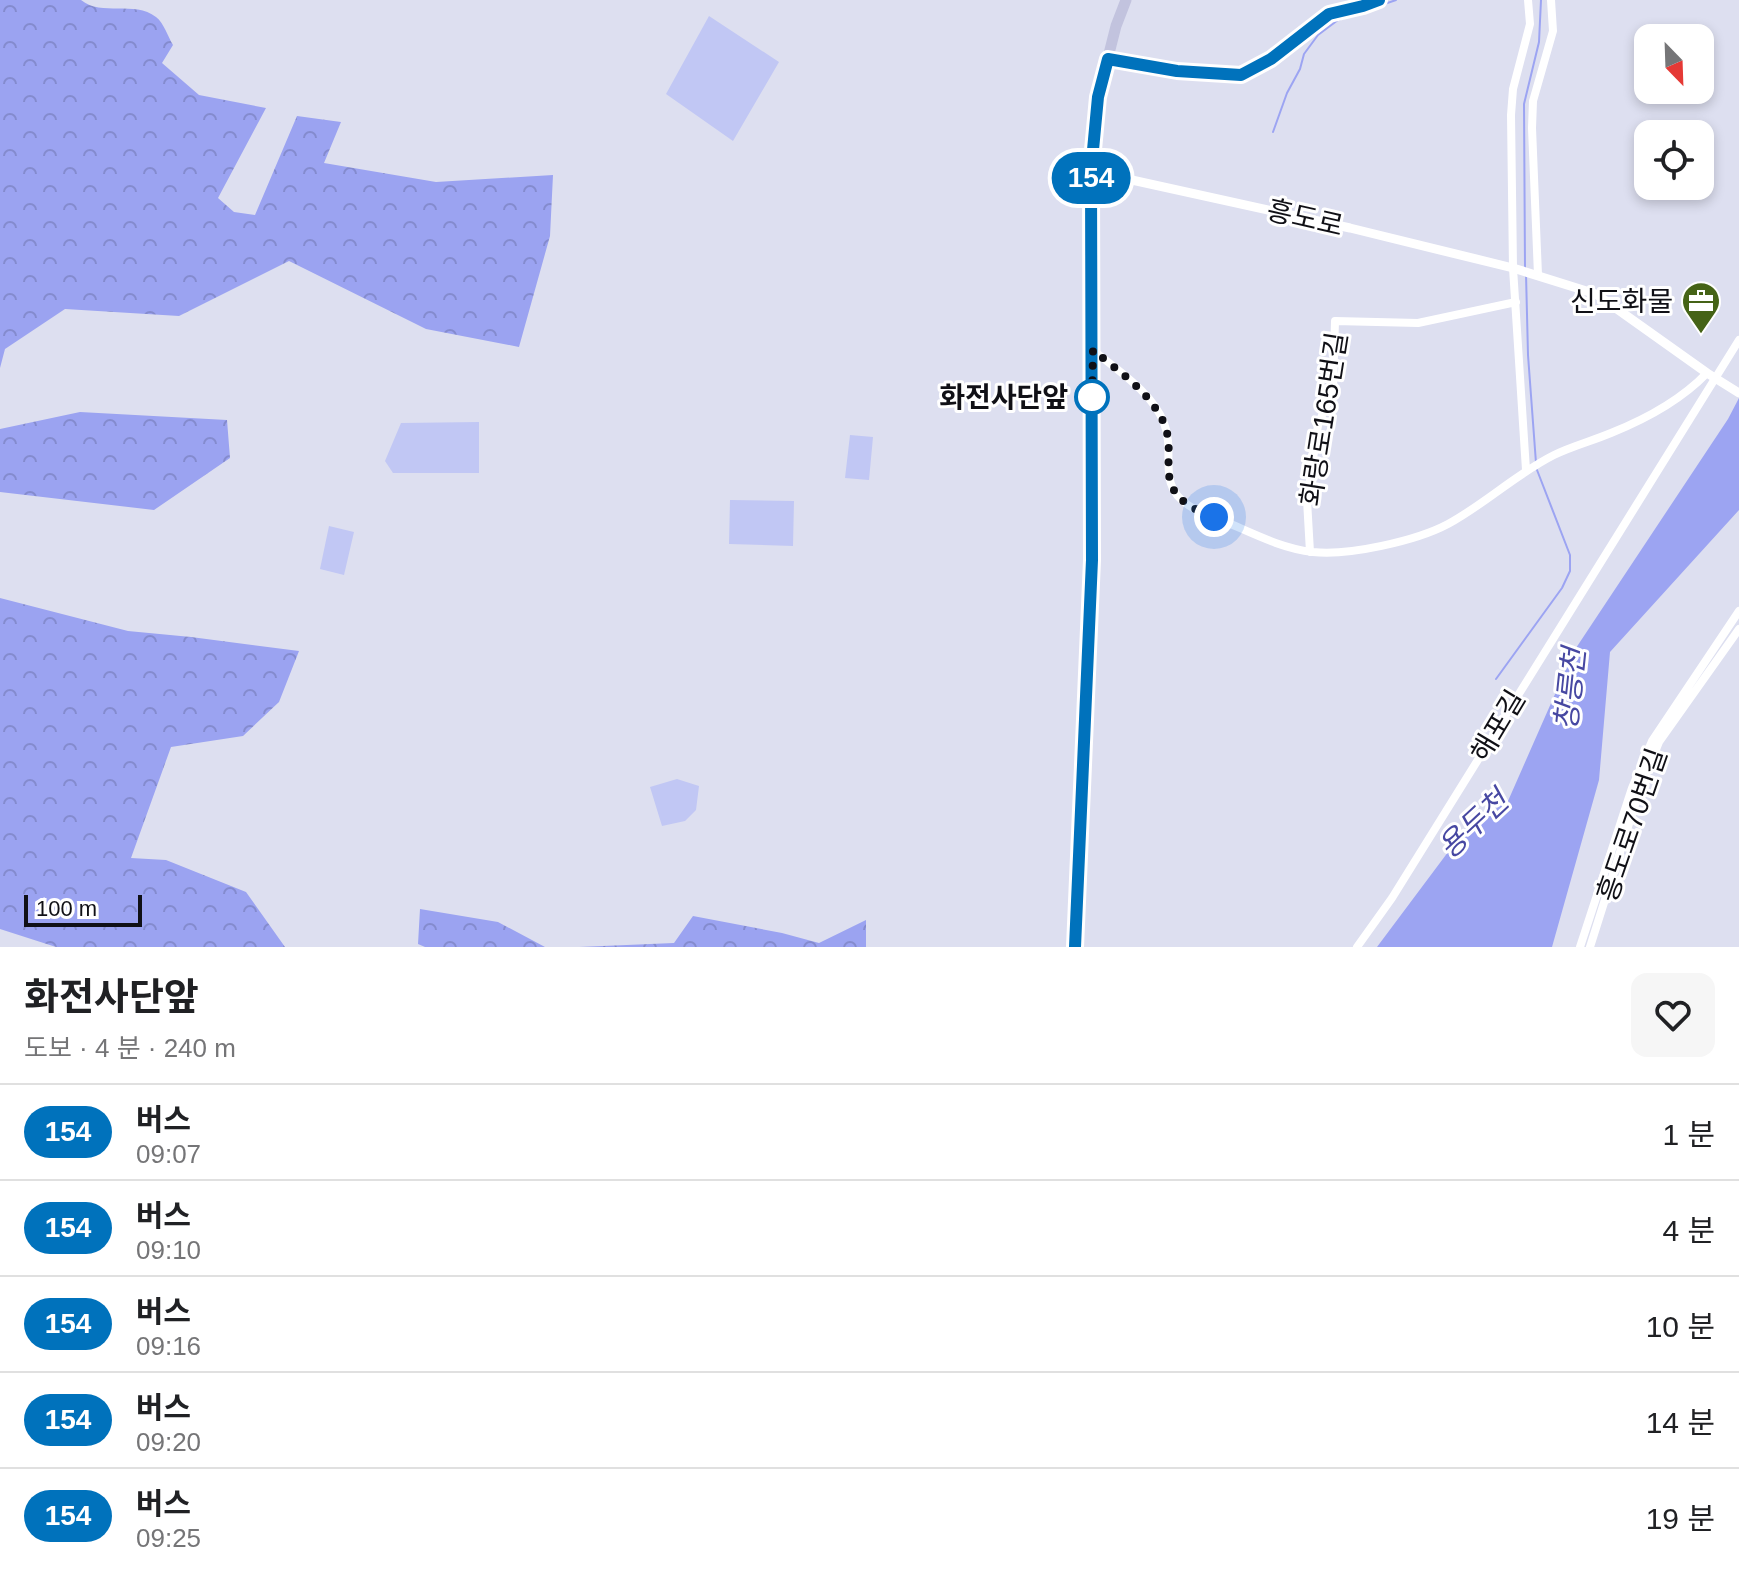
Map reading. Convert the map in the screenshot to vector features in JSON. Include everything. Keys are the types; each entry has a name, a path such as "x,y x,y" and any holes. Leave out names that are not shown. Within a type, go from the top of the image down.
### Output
{"main road":[{"path":"1075,947 1092,560 1091,171 1098,97 1126,0"}],"street":[{"path":"1108,59 1177,71 1241,75 1271,59 1329,14 1379,0"},
{"path":"1528,0 1530,24 1513,89 1511,115 1516,302 1529,468"},
{"path":"1551,0 1553,31 1533,101 1537,274 1596,294 1739,393"},
{"name":"흥도로","path":"1091,171 1350,228 1537,274"},
{"name":"화랑로165번길","path":"1310,552 1307,500 1318,425 1333,389 1335,321 1418,323 1516,302"},
{"name":"해포길","path":"1357,947 1392,898 1739,340"},
{"path":"1093,350 1138,388 1164,422 1170,447 1168,475 1176,495 1189,506 1265,539 1310,552 1334,553 1378,546 1448,524 1541,461 1611,433 1716,378"},
{"path":"1580,947 1632,788 1652,741 1739,611"},
{"name":"흥도로70번길","path":"1590,947 1639,792 1659,742 1739,629"}],"shaded area":[{"path":"709,16 779,62 733,141 666,94"},
{"path":"479,422 479,473 393,473 385,461 401,423"},
{"path":"850,435 873,437 869,480 845,478"},
{"path":"730,500 794,501 793,546 729,544"},
{"path":"329,526 354,532 344,575 320,569"},
{"path":"677,779 699,786 696,810 685,821 662,826 650,787"}],"green space":[{"path":"0,0 81,0 98,7 147,12 161,23 173,45 162,63 199,95 266,108 218,198 234,212 255,215 297,116 341,122 324,163 436,182 553,175 550,236 519,347 426,329 289,261 179,316 65,309 5,349 0,368"},
{"path":"80,412 227,420 230,458 154,510 0,492 0,429"},
{"path":"0,598 128,631 299,651 279,702 243,736 171,747 131,858 166,860 246,892 285,947 56,947 0,929"},
{"path":"420,909 498,922 545,947 425,947 418,944"},
{"path":"693,916 819,943 866,920 866,947 579,947 674,943"}],"water":[{"path":"1739,398 1739,510 1610,652 1599,780 1552,947 1377,947 1466,828 1508,801 1574,651"}],"waterway":[{"path":"1273,132 1304,54 1318,35 1338,20 1396,0"},
{"path":"1525,268 1524,104 1539,42 1541,0"},
{"path":"1526,274 1536,463"},
{"path":"1496,679 1562,588 1570,571 1570,555 1537,470"}],"bus line":[{"name":"154","path":"1075,947 1092,560 1091,171 1098,97 1108,59 1177,71 1241,75 1271,59 1329,14 1379,0"}],"place":[{"name":"신도화물","path":"1701,335"},
{"name":"화전사단앞","path":"1092,397"}],"route":[{"path":"1092,397 1092,403 1093,350 1138,388 1164,422 1170,447 1168,475 1176,495 1189,506 1214,517"}],"water label":[{"name":"창릉천","path":"1570,689"},
{"name":"용두천","path":"1473,824"}]}
